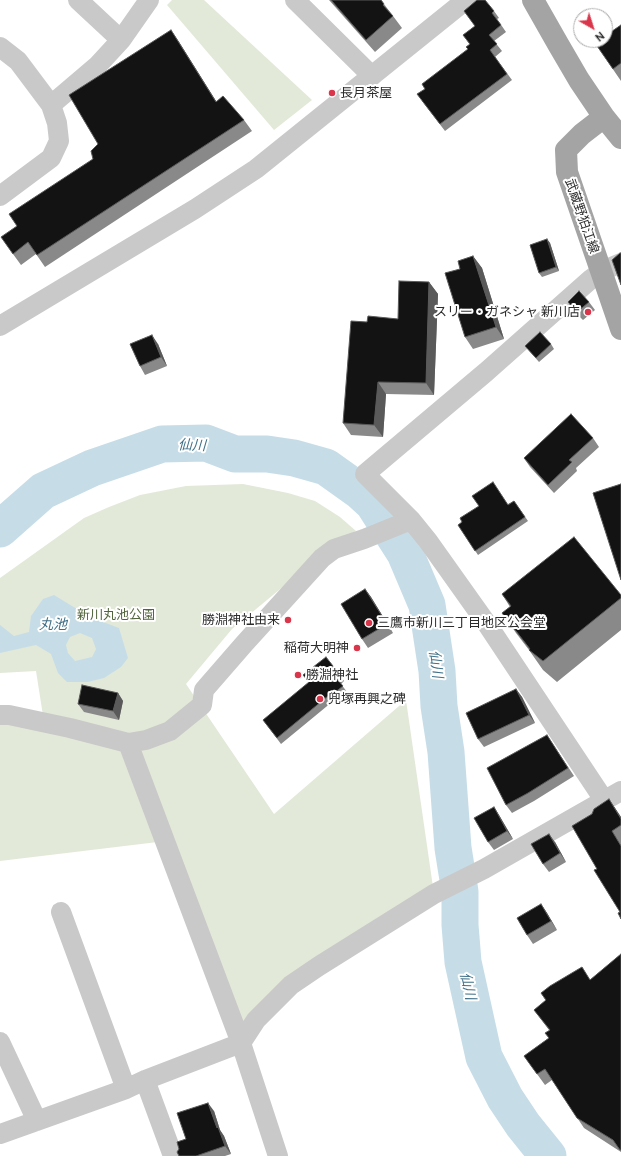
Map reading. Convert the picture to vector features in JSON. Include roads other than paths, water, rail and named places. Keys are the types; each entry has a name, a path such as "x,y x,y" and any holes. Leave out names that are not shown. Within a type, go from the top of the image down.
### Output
{"main road":[{"path":"534,0 565,56 604,117 621,138"},
{"name":"武蔵野狛江線","path":"604,117 582,134 566,150 567,172 611,267 621,329"}],"street":[{"path":"78,0 121,40"},
{"path":"51,105 98,65 121,40 149,0"},
{"path":"294,0 372,76"},
{"path":"0,326 195,209 256,169 466,0"},
{"path":"0,47 18,61 51,105 57,123 59,141 51,158 0,196"},
{"path":"0,1134 126,1089 241,1042 256,1020 291,985 319,966 434,894 484,869 613,795 428,541 411,520 365,474 486,372 591,279 611,267"},
{"path":"0,715 9,715 70,728 128,743 146,740 170,731 202,705 204,690 322,558 334,549 364,539 411,520"},
{"path":"128,743 241,1042 278,1156"},
{"path":"61,912 126,1089"},
{"path":"0,1042 37,1121"},
{"path":"145,1080 173,1156"}],"water":[{"name":"丸池","path":"54,595 90,617 119,628 128,658 121,667 104,678 88,682 67,682 58,673 51,654 36,645 0,653 0,625 14,636 29,632 31,616 43,599","holes":["80,633 92,638 96,649 92,657 75,661 68,653 66,645 70,637"]}],"waterway":[{"name":"仙川","path":"0,529 43,491 92,468 162,444 206,443 235,454 267,454 294,458 326,467 361,492 373,503 405,553 427,605 437,671 439,706 446,752 453,848 460,892 460,925 463,962 484,1057 505,1098 523,1125 548,1156"}],"place":[{"name":"長月茶屋","path":"332,93"},
{"name":"スリー・ガネシャ 新川店","path":"588,312"},
{"name":"勝淵神社由来","path":"288,620"},
{"name":"三鷹市新川三丁目地区公会堂","path":"369,623"},
{"name":"稲荷大明神","path":"357,648"},
{"name":"勝淵神社","path":"298,675"},
{"name":"兜塚再興之碑","path":"320,699"}],"park label":[{"name":"新川丸池公園","path":"116,615"}]}
